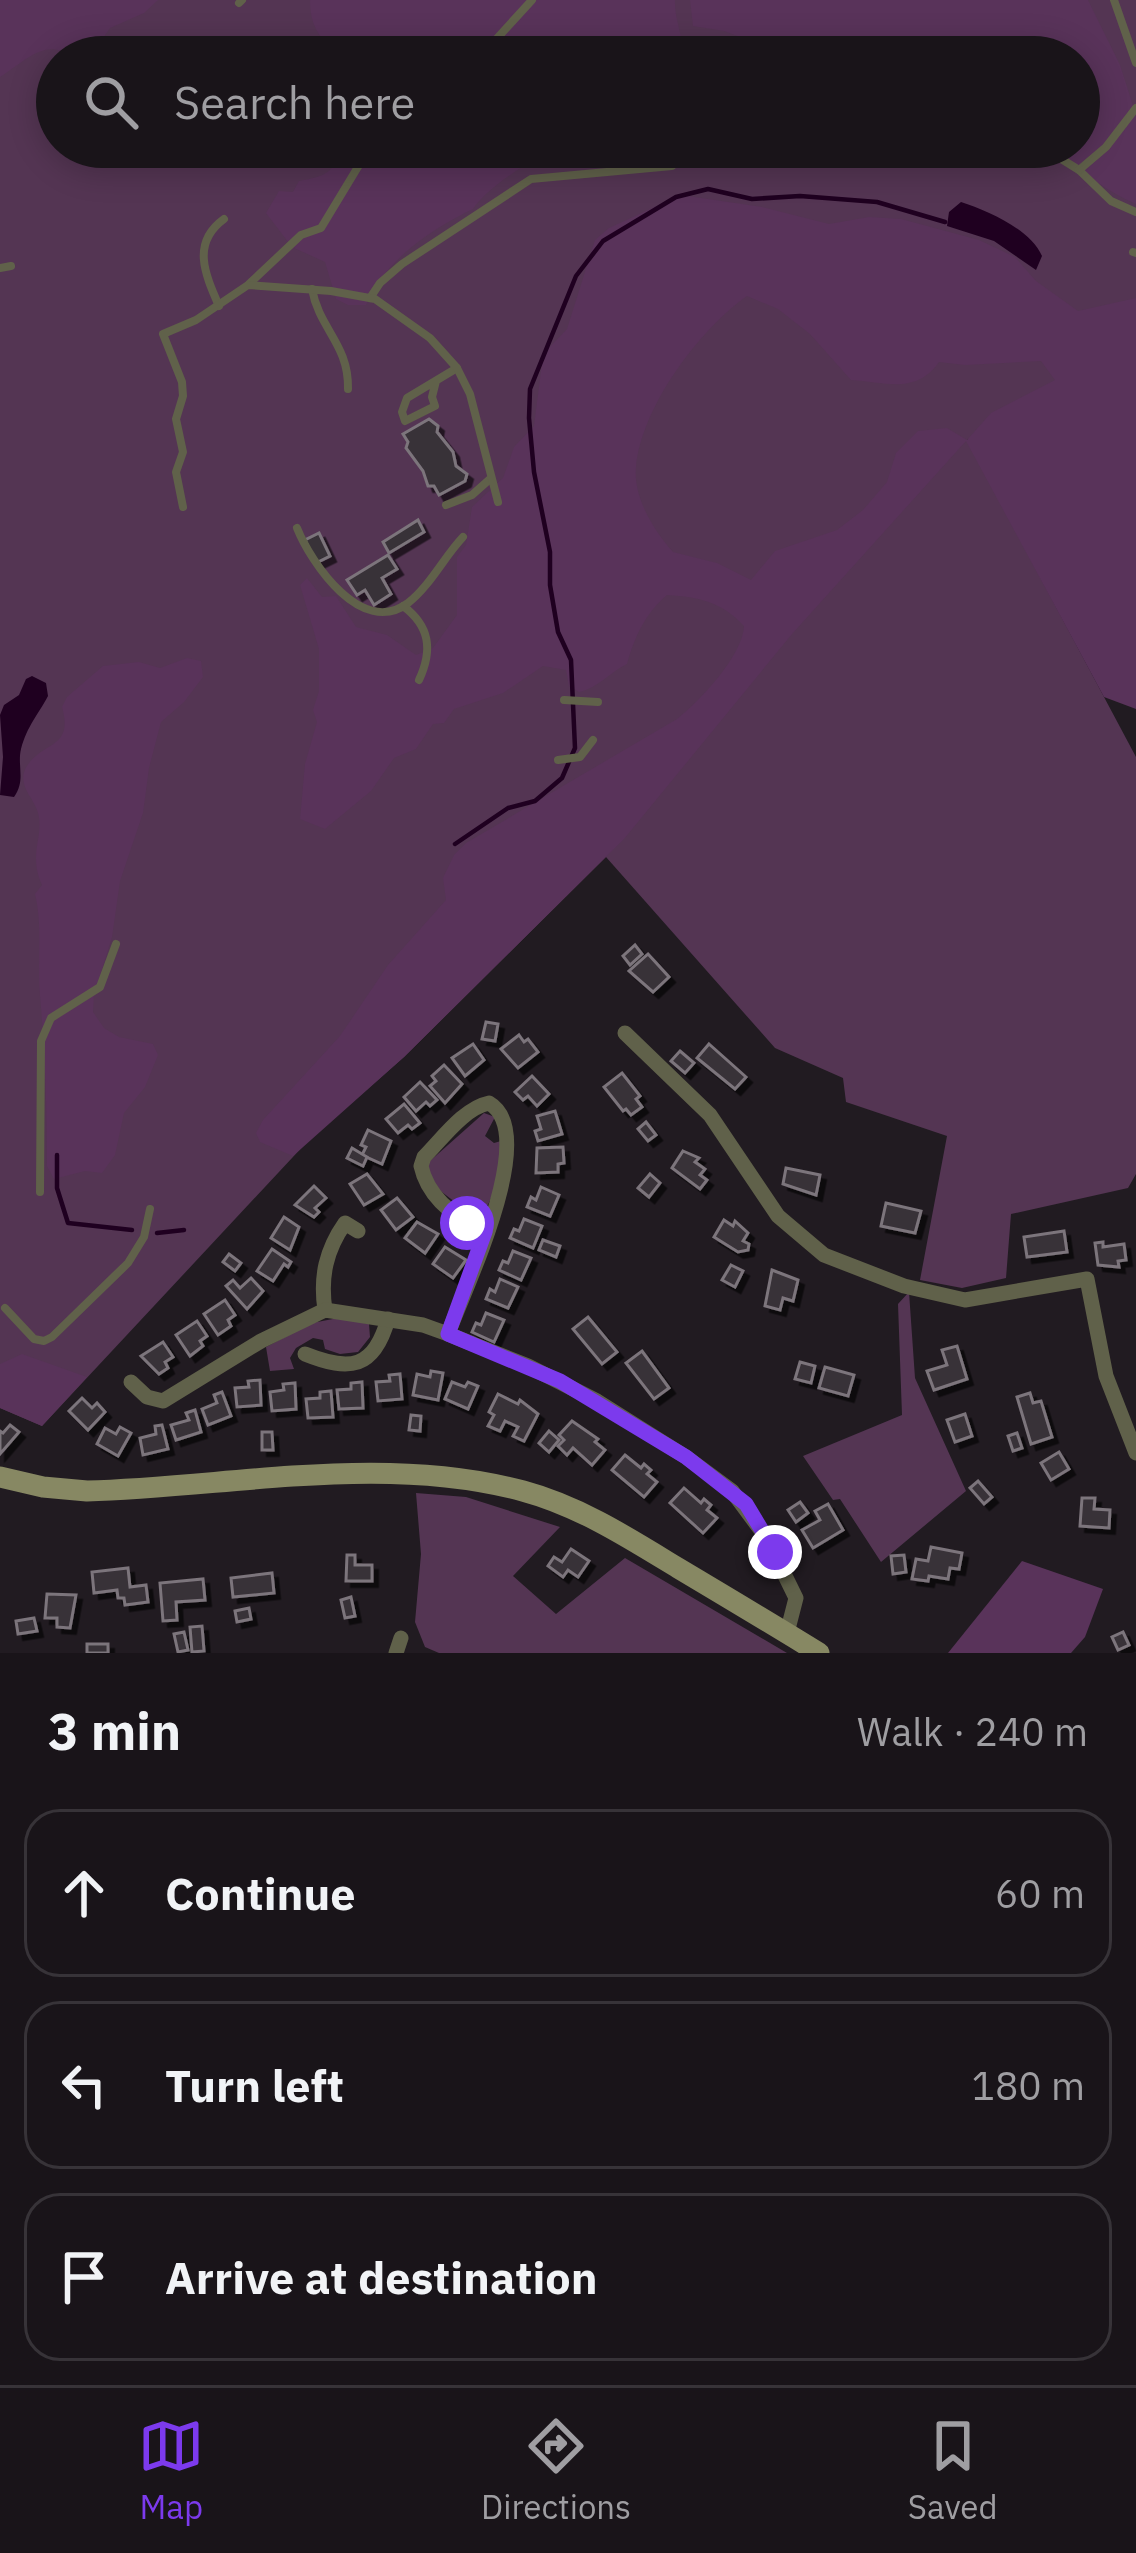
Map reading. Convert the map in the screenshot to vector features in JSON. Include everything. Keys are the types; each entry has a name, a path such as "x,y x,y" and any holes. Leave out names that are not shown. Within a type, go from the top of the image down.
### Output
{"main road":[{"path":"0,1477 87,1491 380,1473 437,1475 499,1485 587,1516 819,1653"}],"street":[{"path":"625,1034 710,1115 770,1206 824,1255 904,1286 965,1300 1094,1277 1106,1376 1136,1453"},
{"path":"448,1334 501,1190 509,1150 502,1112 489,1103 466,1116 424,1157 421,1166 439,1200 485,1232"},
{"path":"325,1310 327,1256 345,1223 358,1231"},
{"path":"131,1382 152,1400 163,1401 261,1341 325,1310 423,1325 448,1334 528,1366 597,1401 732,1491 766,1537 796,1598 787,1634"},
{"path":"305,1354 341,1364 365,1360 379,1346 388,1319"}],"lane":[{"path":"499,36 532,0"},
{"path":"1114,0 1136,64"},
{"path":"1100,152 1136,108"},
{"path":"183,507 176,472 182,452 176,419 182,382 164,334 219,306 301,235 321,228 357,168"},
{"path":"370,298 402,264 531,179 650,168"},
{"path":"1075,168 1111,201 1136,212"},
{"path":"219,306 202,249 212,227 224,219"},
{"path":"0,268 11,266"},
{"path":"248,285 370,298 415,326 457,368 470,394 498,502"},
{"path":"312,289 314,302 347,362 348,389"},
{"path":"436,381 435,406 405,421 402,406 407,398 457,368"},
{"path":"446,506 472,495 490,479"},
{"path":"297,528 321,574 357,604 382,610 403,606 463,537"},
{"path":"403,606 424,626 428,641 427,664 419,680"},
{"path":"566,700 598,703"},
{"path":"562,759 580,757 593,740"},
{"path":"40,1192 41,1041 51,1018 100,987 116,944"},
{"path":"5,1308 34,1339 52,1337 138,1250 150,1209"}],"shaded area":[{"path":"0,0 158,0 104,36 36,36 36,54 0,77"},
{"path":"18,0 1136,0 1136,340 967,440 1136,757 1136,1174 1128,1188 1011,1214 1006,1278 962,1288 920,1280 947,1136 846,1102 843,1078 775,1048 606,857 404,1057 306,1143 42,1426 0,1408 0,15"},
{"path":"310,0 675,0 681,36 321,36"},
{"path":"690,0 1088,0 1120,65 1136,115 1136,204 1078,168 1100,168 1100,36 738,36 693,26"},
{"path":"331,168 522,168 473,209 410,248 384,275 366,305 336,299 325,262 292,247 266,213 279,191 293,192 299,181"},
{"path":"681,195 762,207 829,224 869,217 901,219 979,240 1015,257 1036,281 1078,311 1136,298 1136,709 1104,697 966,441 792,634 624,839 404,1057 293,1156 260,1142 256,1133 340,1036 388,965 446,900 443,878 454,855 466,843 677,719 719,677 742,638 744,626 718,606 667,595 642,626 627,664 598,684 579,692 569,686 566,670 543,666 503,693 454,709 444,723 433,724 416,749 394,758 371,791 325,829 300,819 305,764 317,722 313,710 319,691 319,649 300,585 307,578 322,597 336,596 356,627 387,635 416,655 433,648 457,615 457,557 466,545 472,507 503,478 514,447 534,426 542,363 567,329 595,240 609,228","holes":["747,296 778,309 810,334 851,380 910,383 939,362 1041,361 1055,380 991,413 967,440 947,428 918,431 896,453 887,482 863,510 837,530 775,551 751,580 717,563 673,552 646,513 636,467 661,395 710,328"]},
{"path":"961,202 1028,237 1042,256 1036,270 994,241 947,226 949,212"},
{"path":"187,658 201,661 203,677 161,722 143,813 120,881 112,937 94,995 93,1012 104,1028 119,1037 153,1044 158,1055 145,1087 124,1113 115,1155 102,1173 85,1171 54,1179 47,1166 35,894 42,885 36,863 39,819 24,784 24,772 60,738 67,697 103,666 139,662 160,668"},
{"path":"32,676 46,683 48,696 23,741 18,791 14,797 0,795 0,715"},
{"path":"484,1113 495,1117 485,1136 494,1143 501,1141 493,1193 477,1219 438,1189 427,1168"},
{"path":"909,1292 915,1378 966,1491 881,1562 840,1499 833,1500 803,1456 902,1415 898,1304"},
{"path":"338,1318 369,1324 370,1337 358,1352 340,1354 313,1338 296,1348 290,1358 294,1369 270,1371 266,1347 312,1323"},
{"path":"22,1354 87,1377 42,1426 0,1408 0,1364"},
{"path":"416,1493 466,1497 560,1527 513,1576 556,1614 625,1558 787,1653 439,1653 425,1647 415,1622 421,1554"},
{"path":"1022,1561 1103,1589 1085,1637 1071,1653 948,1653"}],"building":[{"path":"429,419 453,452 456,466 467,474 465,481 439,495 434,486 428,486 403,434"},
{"path":"418,520 424,532 389,553 383,542"},
{"path":"319,533 330,556 316,563 305,540"},
{"path":"388,555 397,569 382,578 391,594 374,605 365,590 357,595 347,580"},
{"path":"635,945 642,954 630,965 623,956"},
{"path":"648,954 669,977 653,992 629,971"},
{"path":"486,1022 498,1024 495,1041 482,1039"},
{"path":"519,1035 538,1052 518,1068 501,1049"},
{"path":"473,1044 484,1060 465,1076 452,1058"},
{"path":"709,1044 746,1077 735,1089 697,1058"},
{"path":"680,1051 694,1063 685,1073 671,1061"},
{"path":"444,1065 462,1084 445,1103 430,1086 436,1081 432,1076"},
{"path":"622,1073 640,1096 636,1099 642,1107 631,1115 604,1087"},
{"path":"532,1076 549,1094 537,1106 528,1096 523,1100 515,1092"},
{"path":"420,1082 437,1100 416,1111 404,1097"},
{"path":"404,1104 420,1123 398,1133 386,1119"},
{"path":"555,1111 562,1134 538,1141 537,1116"},
{"path":"646,1122 656,1135 648,1141 638,1129"},
{"path":"368,1130 391,1141 382,1164 362,1155"},
{"path":"563,1147 564,1163 558,1164 558,1172 536,1173 537,1148"},
{"path":"352,1148 367,1157 363,1166 347,1158"},
{"path":"683,1151 699,1158 695,1162 705,1169 700,1175 707,1180 700,1189 672,1168"},
{"path":"786,1168 820,1175 816,1195 783,1184"},
{"path":"367,1174 383,1194 364,1205 350,1184"},
{"path":"650,1174 660,1183 649,1197 638,1188"},
{"path":"314,1186 326,1198 315,1208 319,1212 314,1217 295,1205"},
{"path":"541,1187 559,1195 550,1216 527,1207"},
{"path":"397,1198 413,1217 396,1230 381,1210"},
{"path":"886,1203 921,1211 915,1233 881,1226"},
{"path":"284,1217 299,1227 290,1250 271,1238"},
{"path":"524,1219 542,1226 533,1248 510,1238"},
{"path":"724,1220 733,1226 735,1221 748,1233 743,1241 749,1244 748,1250 738,1252 714,1237"},
{"path":"417,1222 438,1234 425,1253 405,1238"},
{"path":"1064,1231 1067,1252 1027,1257 1024,1237"},
{"path":"543,1240 560,1246 556,1257 539,1250"},
{"path":"1103,1242 1103,1247 1124,1244 1126,1260 1118,1261 1119,1267 1098,1265 1095,1243"},
{"path":"445,1247 466,1260 453,1278 433,1264"},
{"path":"272,1249 291,1262 288,1267 284,1264 273,1281 257,1271"},
{"path":"513,1251 531,1258 521,1280 499,1270"},
{"path":"229,1254 241,1263 235,1271 223,1262"},
{"path":"731,1265 743,1271 735,1287 722,1280"},
{"path":"772,1270 798,1280 793,1301 783,1298 780,1310 765,1306"},
{"path":"251,1278 263,1291 247,1309 226,1286 233,1280 240,1288"},
{"path":"500,1279 518,1287 508,1308 486,1299"},
{"path":"225,1300 235,1315 228,1320 231,1326 218,1335 204,1314"},
{"path":"486,1313 504,1320 494,1342 472,1332"},
{"path":"588,1317 617,1352 602,1364 573,1329"},
{"path":"197,1321 207,1336 190,1356 176,1335"},
{"path":"163,1342 173,1357 159,1374 141,1356"},
{"path":"957,1346 967,1379 934,1390 927,1371 947,1365 942,1350"},
{"path":"642,1351 669,1388 654,1399 626,1363"},
{"path":"800,1362 815,1366 811,1383 795,1379"},
{"path":"825,1367 854,1375 848,1396 819,1388"},
{"path":"431,1371 443,1373 438,1400 413,1395 417,1374 430,1377"},
{"path":"400,1374 402,1399 378,1401 376,1382"},
{"path":"260,1380 261,1405 237,1407 235,1388"},
{"path":"362,1382 363,1408 339,1409 337,1390"},
{"path":"452,1382 478,1386 468,1409 445,1399"},
{"path":"295,1383 296,1409 272,1411 270,1392"},
{"path":"331,1391 333,1417 308,1418 306,1399"},
{"path":"222,1392 231,1416 208,1425 202,1409 217,1403 214,1395"},
{"path":"1030,1393 1033,1403 1041,1401 1052,1437 1031,1444 1017,1397"},
{"path":"498,1394 518,1404 520,1400 538,1414 524,1441 513,1436 518,1427 505,1421 500,1431 488,1426"},
{"path":"82,1398 105,1412 88,1430 69,1411"},
{"path":"195,1410 201,1432 176,1440 171,1425 189,1420 186,1413"},
{"path":"965,1414 972,1436 955,1442 947,1420"},
{"path":"411,1415 421,1416 420,1431 409,1430"},
{"path":"572,1421 598,1439 595,1442 605,1450 592,1465 573,1448 567,1455 558,1446 564,1440 559,1435"},
{"path":"10,1425 19,1432 0,1454 0,1431"},
{"path":"162,1425 168,1449 143,1455 140,1438 156,1434 155,1426"},
{"path":"120,1427 131,1433 118,1456 97,1444 105,1428 116,1434"},
{"path":"549,1431 559,1440 549,1452 539,1443"},
{"path":"262,1432 272,1432 273,1450 262,1450"},
{"path":"1017,1433 1022,1448 1013,1451 1008,1436"},
{"path":"1059,1452 1069,1469 1051,1480 1041,1463"},
{"path":"625,1455 641,1468 644,1464 657,1482 644,1497 612,1470"},
{"path":"978,1481 992,1497 984,1504 970,1488"},
{"path":"684,1488 701,1503 704,1499 711,1505 707,1510 717,1518 703,1533 670,1503"},
{"path":"1082,1498 1095,1498 1094,1509 1110,1510 1109,1528 1080,1526"},
{"path":"800,1502 808,1513 796,1522 788,1510"},
{"path":"828,1504 843,1530 813,1548 802,1530 820,1520 815,1511"},
{"path":"931,1547 962,1553 959,1569 950,1568 948,1579 912,1579 916,1559 928,1561"},
{"path":"571,1549 589,1561 578,1577 568,1570 563,1577 548,1566 554,1557 562,1562"},
{"path":"347,1555 355,1555 355,1565 372,1565 372,1581 346,1581"},
{"path":"904,1555 906,1572 893,1574 891,1556"},
{"path":"128,1568 130,1587 146,1585 148,1602 125,1605 117,1590 94,1593 92,1572"},
{"path":"272,1573 274,1593 233,1597 231,1578"},
{"path":"203,1579 205,1600 176,1602 177,1620 163,1621 160,1583"},
{"path":"47,1594 76,1595 70,1628 57,1627 57,1618 45,1618"},
{"path":"351,1597 355,1616 345,1618 341,1600"},
{"path":"249,1608 251,1619 237,1622 235,1611"},
{"path":"34,1618 37,1631 18,1634 16,1621"},
{"path":"202,1626 204,1651 192,1652 190,1627"},
{"path":"184,1632 188,1650 178,1652 174,1634"},
{"path":"1123,1632 1129,1645 1118,1650 1112,1637"},
{"path":"87,1644 108,1644 108,1653 87,1653"}],"waterway":[{"path":"455,844 508,808 535,801 562,778 575,748 571,660 558,632 550,585 550,552 534,472 530,389 576,276 603,241 676,197 708,189 752,199 800,196 877,202 945,222"},
{"path":"57,1155 57,1188 68,1223 132,1230"},
{"path":"157,1233 184,1230"}],"route":[{"path":"467,1223 485,1232 448,1334 560,1381 718,1478 746,1504 775,1552"}]}
